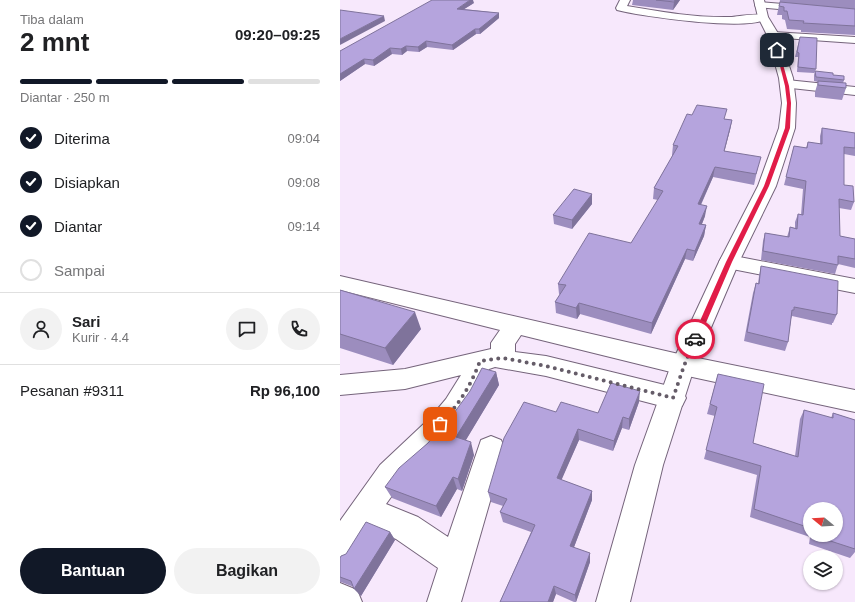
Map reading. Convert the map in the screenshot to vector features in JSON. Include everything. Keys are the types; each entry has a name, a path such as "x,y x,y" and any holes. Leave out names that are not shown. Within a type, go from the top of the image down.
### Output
{"main road":[{"path":"625,0 621,8 680,16 742,21 855,40"},
{"path":"680,16 688,5"},
{"path":"770,26 855,13"},
{"path":"613,602 650,465 684,366 729,262 767,186 787,128 793,94 770,26"},
{"path":"793,94 855,91"},
{"path":"729,262 855,286"},
{"path":"340,283 684,366 855,401"},
{"path":"340,550 390,474 402,460 423,444 451,414 473,379 491,360 516,325"},
{"path":"340,385 405,379 491,360 546,366 673,398"},
{"path":"444,602 491,449"},
{"path":"366,511 407,528 456,561"},
{"path":"340,600 345,602"}],"building":[{"path":"432,0 470,0 457,9 499,13 479,29 475,29 452,45 426,41 418,47 406,46 401,49 390,48 373,60 364,59 340,74 340,51"},
{"path":"656,0 675,0 674,2"},
{"path":"780,2 855,9 855,26 803,23 804,21 789,20 787,11 784,11 784,7 779,6"},
{"path":"340,10 384,16 340,39"},
{"path":"800,37 817,38 816,69 798,67 799,53 797,52"},
{"path":"815,71 844,76 844,80 816,77"},
{"path":"818,81 846,83 846,88 818,85"},
{"path":"697,105 727,109 724,119 732,120 724,151 761,157 756,174 715,167 698,204 707,206 699,224 706,225 695,251 687,249 652,323 579,303 576,308 555,302 566,285 558,284 589,233 631,243 663,191 654,188 678,146 673,145 687,114 692,115"},
{"path":"822,128 855,133 855,148 844,147 844,185 853,186 854,202 839,199 840,236 855,239 855,259 838,256 838,265 763,251 765,233 789,237 790,227 797,229 798,214 803,215 806,181 786,177 794,146 807,148 808,142 822,144"},
{"path":"574,189 592,194 572,220 553,215"},
{"path":"761,266 838,281 837,314 794,307 794,310 792,310 788,342 747,332 756,283 759,284"},
{"path":"340,290 415,312 385,348 340,334"},
{"path":"482,368 496,372 456,437 471,442 458,479 453,477 436,506 385,487 399,468 428,443 454,413 470,391"},
{"path":"718,374 764,384 753,443 798,457 804,410 833,418 833,413 855,420 855,549 833,542 843,542 843,502 803,502 803,526 754,509 761,466 706,450 717,407 710,404"},
{"path":"611,383 640,391 629,419 623,417 614,441 578,429 557,478 592,491 570,546 590,553 575,595 554,586 548,602 500,602 535,525 500,512 507,499 488,492 504,438 524,402 556,412 561,402 598,413"},
{"path":"366,522 390,532 354,589 351,581 340,577 340,558 346,554"}],"way so far":[{"path":"440,424 451,414 464,395 473,379 480,361 496,358 546,366 673,398 695,339"}],"route":[{"path":"695,339 729,262 767,186 787,128 789,103 786,78 777,50"}]}
